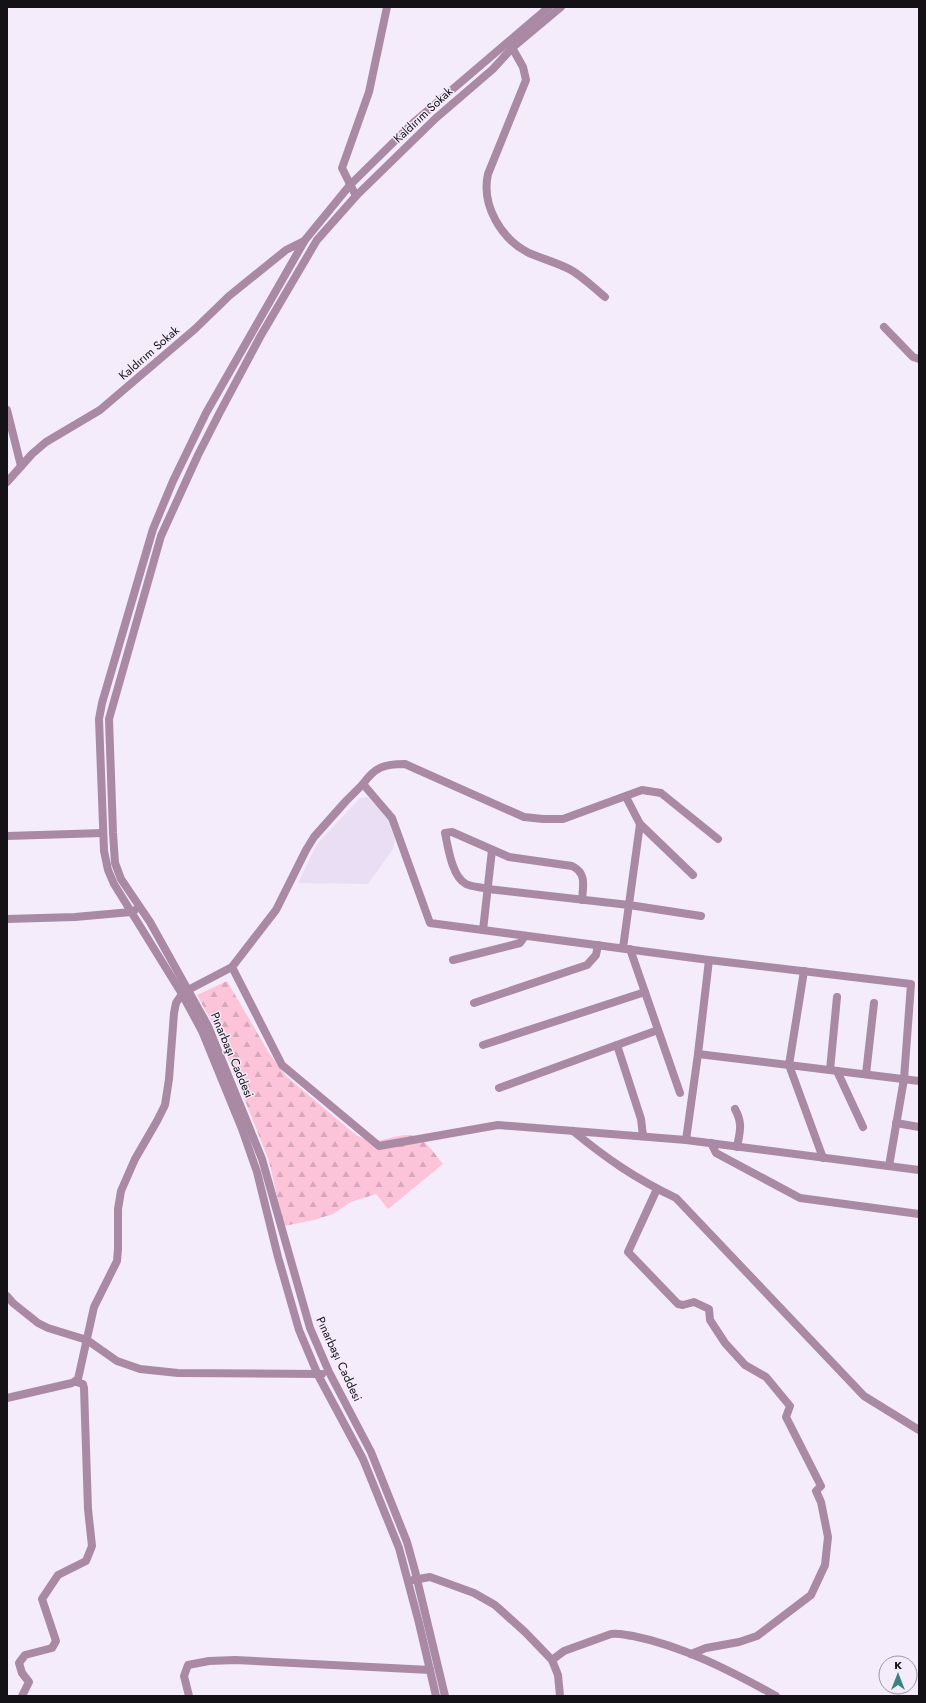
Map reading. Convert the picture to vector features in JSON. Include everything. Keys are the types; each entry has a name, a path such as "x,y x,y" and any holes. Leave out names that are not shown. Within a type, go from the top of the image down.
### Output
{"street":[{"path":"356,196 342,168 369,92 387,7"},
{"name":"Kaldırım Sokak","path":"305,240 317,240 356,196 436,118 493,70 510,45 549,7"},
{"name":"Kaldırım Sokak","path":"7,482 46,442 82,422 120,394 164,354 195,329 229,296 286,250 305,240 350,185 434,104 561,7"},
{"path":"510,45 522,67 526,80 488,174 486,187 490,208 498,225 513,241 528,252 573,271 604,297"},
{"path":"185,992 131,912 108,870 104,850 99,719 102,703 153,530 173,481 206,413 305,240"},
{"path":"317,240 260,338 220,412 198,455 161,536 109,719 115,863 121,879 140,907 185,992 242,1129 257,1172 296,1320 318,1375 363,1460 399,1548 436,1696"},
{"path":"884,327 914,357 919,359"},
{"path":"7,410 21,466"},
{"path":"76,1382 94,1307 118,1256 118,1209 121,1191 135,1159 165,1105 169,1080 176,1003 185,992 232,967 276,910 314,837 363,784 372,772 390,764 405,764 524,817 543,819 563,819 642,790 661,793 718,839"},
{"path":"363,784 392,818 430,923 709,960 911,984 904,1079 889,1166"},
{"path":"626,797 640,824 693,875"},
{"path":"640,824 629,906 627,949 645,992 680,1092"},
{"path":"582,900 584,878 580,869 572,866 509,856 452,832 445,833 453,866 461,880 467,884 488,889 701,916"},
{"path":"7,836 103,833"},
{"path":"483,930 492,850"},
{"path":"7,919 75,917 131,912 140,907"},
{"path":"453,960 520,943 525,936"},
{"path":"474,1003 587,965 596,955 598,945"},
{"path":"686,1140 709,960"},
{"path":"232,967 282,1065 379,1146 498,1125 686,1140 919,1170"},
{"path":"804,971 789,1065 823,1158"},
{"name":"Pınarbaşı Caddesi","path":"185,992 208,1026 262,1160 310,1328 329,1372 371,1452 407,1542 445,1696"},
{"path":"483,1045 645,992"},
{"path":"837,998 833,1070 863,1128"},
{"path":"866,1074 874,1003"},
{"path":"499,1088 658,1030"},
{"path":"617,1045 641,1119 643,1136"},
{"path":"698,1054 919,1081"},
{"path":"735,1109 741,1125 737,1147"},
{"path":"896,1123 919,1127"},
{"path":"573,1131 602,1155 639,1180 676,1198 864,1396 919,1430"},
{"path":"711,1143 716,1153 800,1198 919,1214"},
{"path":"657,1189 628,1252 678,1304 683,1305 694,1302 709,1310 710,1320 725,1343 745,1365 766,1377 790,1406 786,1417 821,1486 816,1491 821,1502 828,1537 824,1566 811,1595 757,1636 739,1642 706,1648 691,1654"},
{"path":"7,1296 38,1323 48,1328 87,1340 117,1361 140,1369 156,1372 178,1373 251,1372 318,1375 329,1372"},
{"path":"7,1398 76,1382 83,1384 84,1388 88,1510 92,1546 86,1561 58,1575 42,1599 56,1641 52,1648 25,1655 19,1663 22,1673 29,1682 22,1696"},
{"path":"408,1580 430,1577 459,1586 483,1597 510,1617 552,1660 558,1675 560,1696"},
{"path":"552,1660 564,1651 618,1633 655,1641 691,1654 776,1696"},
{"path":"189,1696 184,1676 188,1665 209,1661 235,1660 430,1670"}],"shaded area":[{"path":"367,797 388,817 395,840 393,849 368,884 298,883 317,844 360,798"}],"green space":[{"path":"227,981 269,1053 287,1077 356,1135 373,1141 379,1141 402,1135 419,1138 426,1143 443,1164 388,1209 376,1194 351,1202 333,1214 314,1220 284,1226 269,1161 233,1070 212,1022 197,995"}]}
